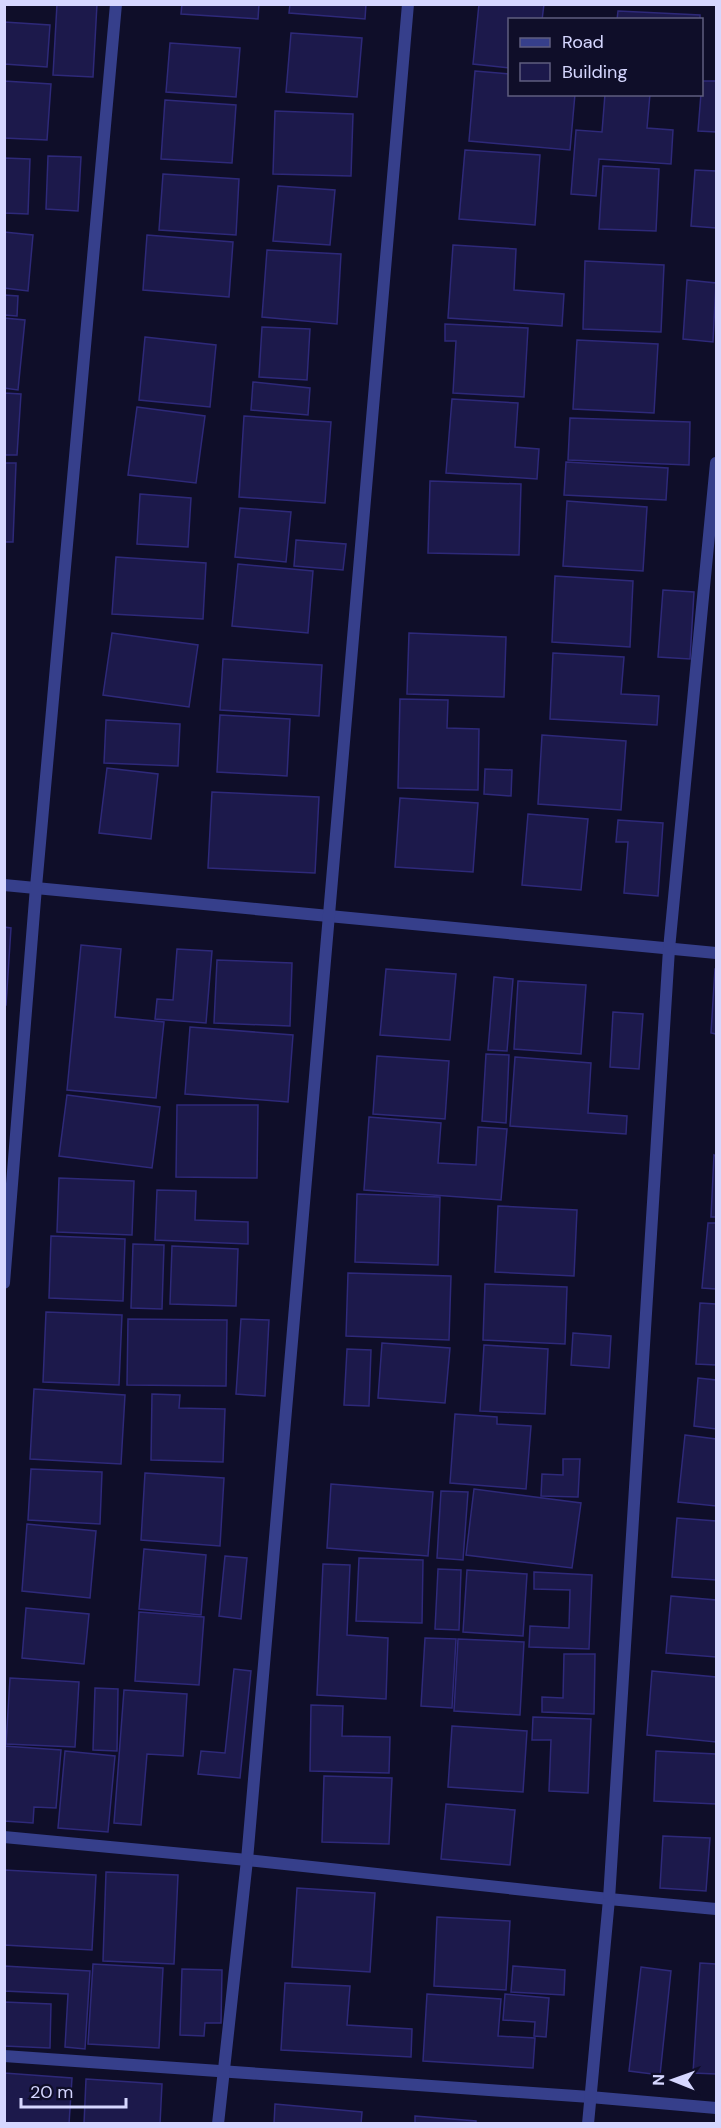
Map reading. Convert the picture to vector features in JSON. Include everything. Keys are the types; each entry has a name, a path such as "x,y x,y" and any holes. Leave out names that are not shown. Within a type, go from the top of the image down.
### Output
{"street":[{"path":"4,1283 36,887 116,4"},
{"path":"218,2124 247,1860 408,4"},
{"path":"588,2124 609,1899 669,949 717,463"},
{"path":"4,885 717,953"},
{"path":"4,1837 717,1909"},
{"path":"4,2056 717,2108"}],"building":[{"path":"57,4 97,4 93,77 53,75"},
{"path":"182,4 259,4 258,19 181,14"},
{"path":"290,4 366,4 365,19 289,13"},
{"path":"479,4 544,4 542,18 508,18 508,68 473,64"},
{"path":"618,11 700,15 700,18 617,18"},
{"path":"4,22 50,25 47,67 4,64"},
{"path":"291,33 362,38 357,97 286,92"},
{"path":"170,43 240,48 236,97 166,92"},
{"path":"475,71 508,74 508,96 575,96 570,150 469,141"},
{"path":"4,81 51,84 47,140 4,138"},
{"path":"703,81 716,81 716,132 698,131"},
{"path":"605,96 650,96 647,128 673,130 671,164 599,159 596,196 571,194 576,130 602,132"},
{"path":"165,100 236,105 232,163 161,159"},
{"path":"275,111 353,114 351,176 273,174"},
{"path":"465,150 540,155 535,225 459,219"},
{"path":"48,156 81,157 78,211 46,209"},
{"path":"4,158 30,159 28,214 4,213"},
{"path":"603,166 659,169 656,231 599,229"},
{"path":"695,170 716,171 716,228 691,226"},
{"path":"163,174 239,179 236,235 159,230"},
{"path":"278,186 335,190 330,245 273,241"},
{"path":"4,232 33,235 28,291 4,288"},
{"path":"147,235 233,242 229,297 143,290"},
{"path":"453,245 516,249 514,290 564,294 562,326 448,318"},
{"path":"267,250 341,254 337,324 262,317"},
{"path":"585,261 664,265 661,332 583,329"},
{"path":"687,280 716,283 713,342 683,339"},
{"path":"4,295 18,296 17,316 4,315"},
{"path":"4,318 25,320 18,390 4,388"},
{"path":"445,324 528,328 524,397 453,393 456,341 445,341"},
{"path":"262,327 310,329 307,380 259,377"},
{"path":"145,337 216,345 210,407 139,400"},
{"path":"577,340 658,344 654,413 573,409"},
{"path":"253,382 310,388 308,415 251,410"},
{"path":"4,393 21,394 17,455 4,455"},
{"path":"452,399 518,403 515,447 539,449 537,479 446,473"},
{"path":"137,407 205,416 196,483 128,475"},
{"path":"244,416 331,422 325,503 239,497"},
{"path":"570,418 690,422 689,465 568,460"},
{"path":"566,462 668,468 666,500 564,495"},
{"path":"4,463 16,463 13,542 4,542"},
{"path":"430,481 521,484 519,555 428,553"},
{"path":"140,494 191,498 188,547 137,544"},
{"path":"567,501 647,507 643,571 563,566"},
{"path":"240,508 291,512 286,562 235,557"},
{"path":"296,540 346,544 343,570 294,566"},
{"path":"116,557 206,563 203,619 112,614"},
{"path":"238,564 313,571 308,633 232,626"},
{"path":"555,576 633,581 630,647 552,642"},
{"path":"663,590 694,592 690,659 658,657"},
{"path":"112,633 198,645 189,707 103,695"},
{"path":"409,633 506,637 504,697 407,694"},
{"path":"553,653 624,657 621,694 659,696 657,725 550,719"},
{"path":"223,659 322,665 319,716 220,710"},
{"path":"400,699 448,700 447,728 479,729 478,790 398,788"},
{"path":"220,715 290,719 287,776 217,772"},
{"path":"106,720 180,724 178,766 104,763"},
{"path":"542,735 626,741 621,810 538,804"},
{"path":"107,768 158,774 151,839 99,833"},
{"path":"485,769 512,770 511,796 484,794"},
{"path":"212,792 319,797 315,873 208,868"},
{"path":"400,798 478,803 473,872 395,867"},
{"path":"528,814 588,819 581,890 522,885"},
{"path":"618,820 663,823 658,896 624,893 628,842 616,842"},
{"path":"4,927 11,928 6,1005 4,1005"},
{"path":"81,945 121,949 115,1017 164,1022 156,1098 67,1090"},
{"path":"177,949 212,951 206,1023 155,1019 157,999 173,1000"},
{"path":"217,960 292,963 290,1026 214,1023"},
{"path":"386,969 456,974 450,1040 380,1035"},
{"path":"716,969 716,1034 711,1033"},
{"path":"494,977 513,979 507,1051 488,1050"},
{"path":"518,981 586,985 581,1054 514,1049"},
{"path":"613,1012 643,1014 639,1069 610,1067"},
{"path":"190,1027 293,1035 288,1102 185,1094"},
{"path":"486,1054 509,1055 506,1123 482,1121"},
{"path":"377,1056 449,1061 445,1119 373,1114"},
{"path":"515,1057 591,1063 588,1113 627,1116 626,1134 510,1126"},
{"path":"67,1095 160,1107 152,1168 59,1156"},
{"path":"177,1105 258,1105 257,1178 176,1177"},
{"path":"369,1117 441,1123 438,1163 476,1165 478,1127 507,1129 501,1200 364,1190"},
{"path":"714,1155 716,1156 716,1217 711,1217"},
{"path":"59,1178 134,1181 132,1235 57,1232"},
{"path":"157,1190 196,1191 195,1220 248,1222 248,1244 155,1240"},
{"path":"357,1194 440,1197 438,1265 355,1262"},
{"path":"498,1206 577,1210 574,1276 495,1272"},
{"path":"708,1223 716,1223 716,1289 702,1288"},
{"path":"51,1236 125,1239 123,1301 49,1298"},
{"path":"133,1244 164,1245 162,1309 131,1308"},
{"path":"172,1246 238,1249 236,1306 170,1304"},
{"path":"348,1273 451,1276 449,1340 346,1336"},
{"path":"485,1284 567,1287 565,1344 483,1340"},
{"path":"700,1303 716,1304 716,1365 696,1364"},
{"path":"46,1312 122,1315 119,1385 43,1382"},
{"path":"128,1319 227,1320 226,1386 127,1385"},
{"path":"241,1319 269,1320 265,1396 236,1394"},
{"path":"573,1333 611,1336 609,1368 571,1365"},
{"path":"382,1343 450,1348 445,1403 378,1398"},
{"path":"484,1345 548,1349 545,1414 480,1411"},
{"path":"347,1349 371,1350 369,1406 344,1405"},
{"path":"698,1378 716,1380 716,1429 694,1426"},
{"path":"34,1389 125,1395 121,1464 30,1459"},
{"path":"152,1394 180,1395 179,1408 225,1409 223,1462 151,1460"},
{"path":"455,1414 497,1417 497,1424 531,1426 526,1489 450,1483"},
{"path":"685,1435 716,1439 716,1506 678,1502"},
{"path":"563,1459 580,1459 578,1497 541,1496 542,1474 563,1475"},
{"path":"31,1469 102,1472 100,1524 28,1520"},
{"path":"145,1473 224,1478 220,1546 141,1540"},
{"path":"331,1484 433,1492 428,1556 327,1548"},
{"path":"474,1489 581,1503 572,1568 466,1555"},
{"path":"441,1491 468,1492 463,1560 437,1558"},
{"path":"677,1518 716,1521 716,1580 672,1577"},
{"path":"27,1524 96,1531 90,1598 22,1591"},
{"path":"144,1549 206,1555 201,1615 139,1609"},
{"path":"225,1556 247,1558 241,1619 219,1616"},
{"path":"359,1558 423,1560 422,1623 356,1621"},
{"path":"323,1564 350,1565 347,1635 388,1638 386,1699 317,1695"},
{"path":"438,1569 461,1570 459,1630 435,1629"},
{"path":"467,1570 527,1574 523,1636 463,1632"},
{"path":"534,1572 592,1575 589,1649 529,1647 530,1626 569,1628 570,1590 534,1589"},
{"path":"671,1596 716,1600 716,1657 666,1653"},
{"path":"26,1608 89,1614 84,1664 22,1658"},
{"path":"139,1612 204,1617 199,1685 135,1681"},
{"path":"425,1638 456,1639 452,1708 421,1706"},
{"path":"458,1639 524,1642 520,1715 454,1711"},
{"path":"564,1654 595,1654 594,1714 542,1712 542,1697 563,1698"},
{"path":"234,1669 251,1671 240,1778 198,1774 201,1751 225,1753"},
{"path":"652,1671 716,1677 716,1742 647,1735"},
{"path":"10,1678 79,1682 75,1747 6,1744"},
{"path":"95,1688 118,1689 117,1751 93,1750"},
{"path":"124,1690 187,1694 183,1756 147,1754 141,1825 114,1823"},
{"path":"311,1705 343,1706 342,1736 390,1737 389,1773 310,1771"},
{"path":"533,1717 591,1719 588,1793 549,1791 551,1740 532,1740"},
{"path":"452,1726 527,1731 523,1792 448,1787"},
{"path":"4,1746 61,1750 56,1808 34,1807 33,1823 4,1821"},
{"path":"65,1751 115,1756 108,1832 58,1828"},
{"path":"656,1751 716,1754 716,1804 654,1801"},
{"path":"324,1776 392,1778 389,1844 322,1842"},
{"path":"446,1804 515,1810 510,1865 441,1859"},
{"path":"663,1836 710,1838 706,1891 660,1888"},
{"path":"4,1870 96,1875 92,1950 4,1945"},
{"path":"106,1872 178,1875 174,1964 103,1961"},
{"path":"297,1888 375,1893 370,1972 292,1967"},
{"path":"437,1917 510,1921 506,1990 434,1986"},
{"path":"700,1963 716,1964 716,2074 693,2073"},
{"path":"93,1964 163,1968 159,2048 88,2044"},
{"path":"4,1966 90,1971 85,2049 65,2047 68,1994 4,1991"},
{"path":"513,1966 565,1970 564,1995 511,1992"},
{"path":"641,1967 671,1971 660,2075 629,2071"},
{"path":"182,1969 222,1970 221,2023 205,2023 204,2036 180,2035"},
{"path":"285,1983 350,1986 347,2025 412,2029 411,2057 281,2050"},
{"path":"427,1994 501,1999 498,2036 535,2038 533,2068 423,2061"},
{"path":"505,1994 549,1998 546,2037 534,2036 535,2022 503,2020"},
{"path":"4,2002 51,2004 50,2048 4,2046"},
{"path":"4,2073 72,2078 69,2124 4,2124"},
{"path":"86,2079 162,2084 160,2124 84,2124"},
{"path":"275,2104 362,2112 361,2124 274,2124"},
{"path":"415,2116 476,2121 476,2124 415,2124"}]}
